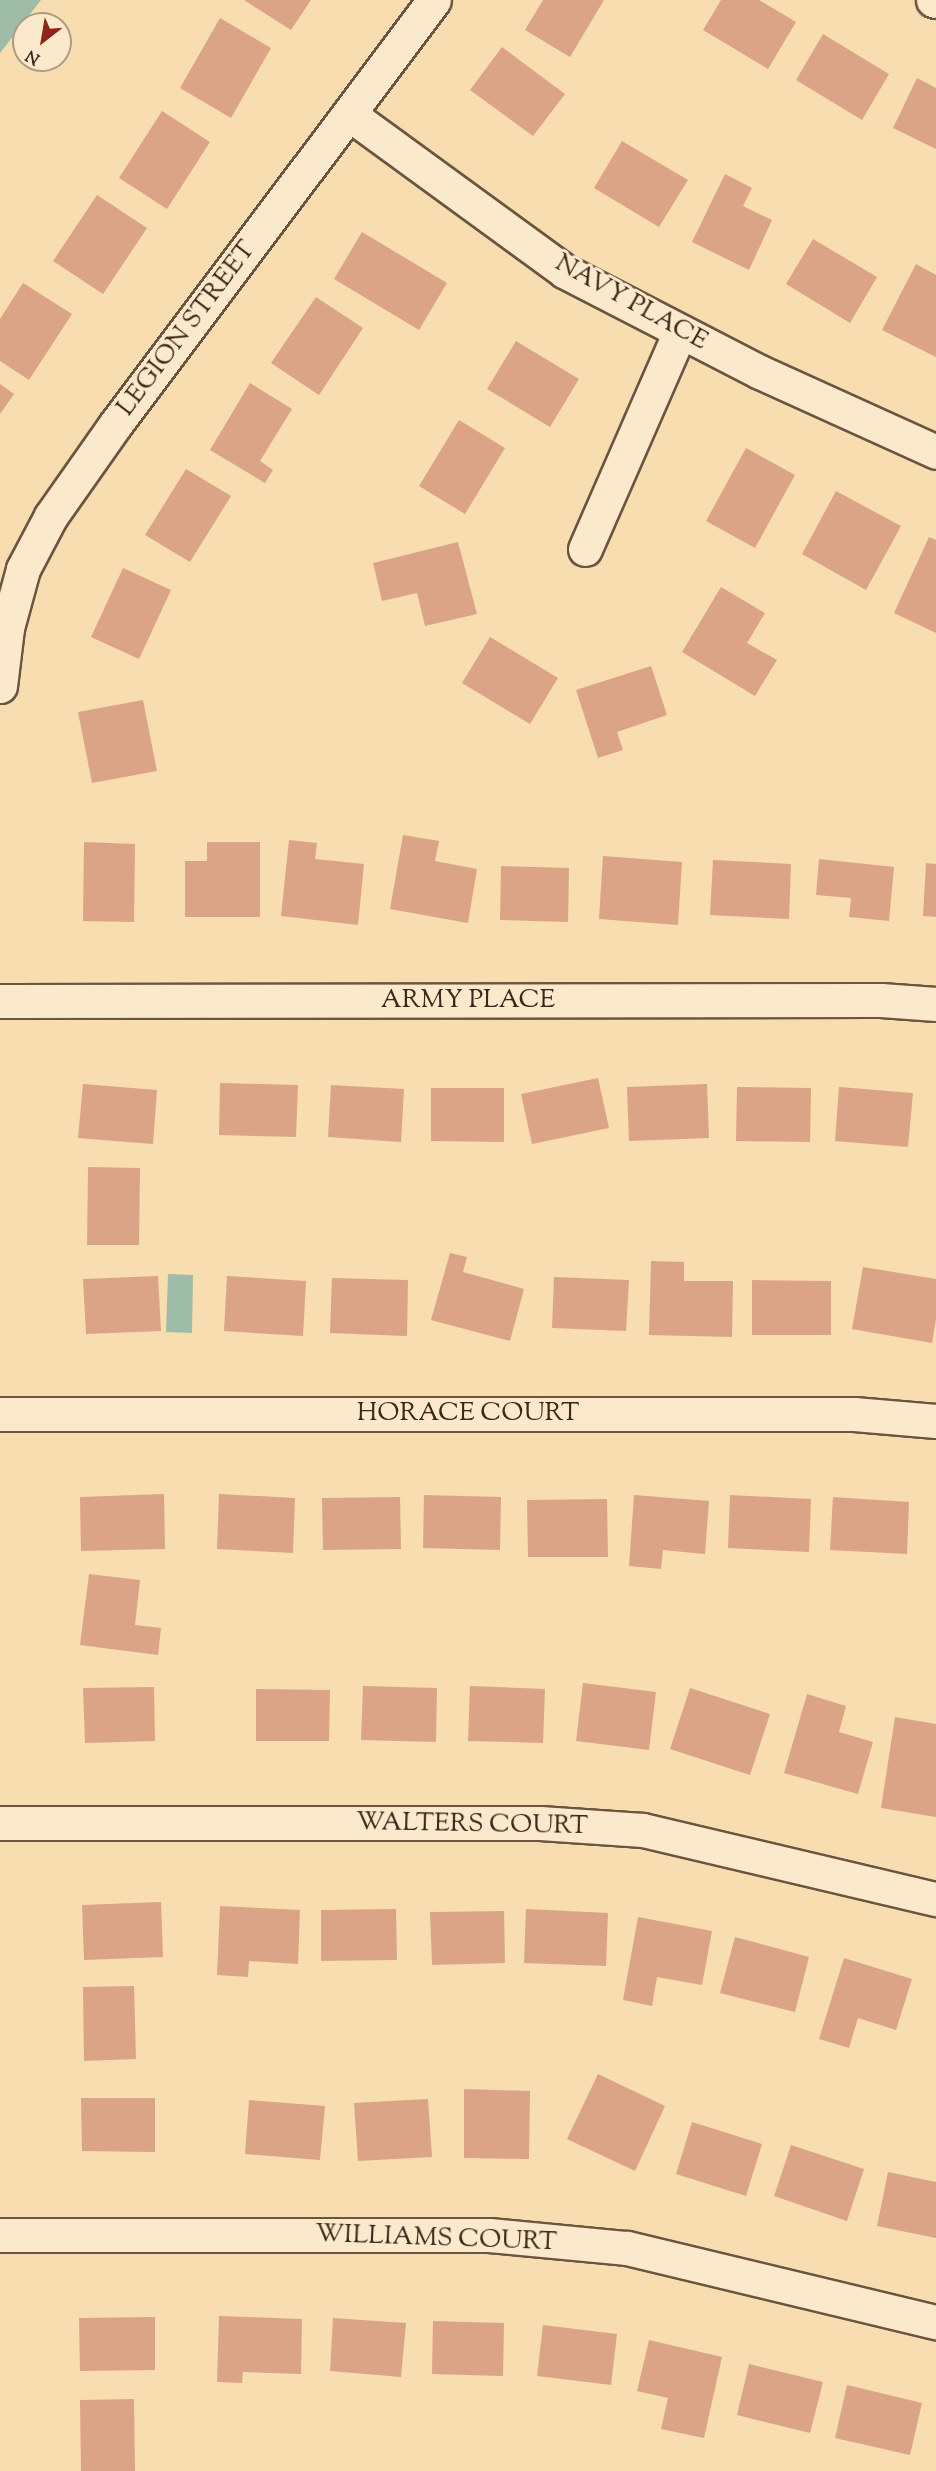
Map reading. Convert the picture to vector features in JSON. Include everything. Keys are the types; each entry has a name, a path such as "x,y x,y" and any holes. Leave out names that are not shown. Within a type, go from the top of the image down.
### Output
{"street":[{"name":"LEGION STREET","path":"0,686 7,628 23,569 51,516 115,425 434,0"},
{"name":"NAVY PLACE","path":"349,114 564,271 760,372 936,452"},
{"path":"585,549 680,332"},
{"name":"ARMY PLACE","path":"0,1001 880,1000 936,1004"},
{"name":"HORACE COURT","path":"0,1414 854,1414 936,1420"},
{"name":"WALTERS COURT","path":"0,1823 540,1823 643,1830 936,1899"},
{"name":"WILLIAMS COURT","path":"0,2235 512,2237 627,2248 936,2322"}],"shaded area":[{"path":"0,0 41,0 32,12 12,12 12,37 0,53"},
{"path":"168,1274 193,1275 192,1333 166,1332"}],"building":[{"path":"244,0 311,0 291,30"},
{"path":"543,0 604,0 570,57 525,30"},
{"path":"721,0 759,0 796,22 768,69 703,30"},
{"path":"220,18 271,48 231,118 180,88"},
{"path":"823,34 889,74 862,120 796,80"},
{"path":"502,47 565,94 533,136 470,90"},
{"path":"917,78 936,88 936,149 893,128"},
{"path":"162,111 210,142 167,209 119,178"},
{"path":"622,141 688,180 659,227 594,188"},
{"path":"725,174 752,188 743,206 772,220 749,270 692,242"},
{"path":"97,195 147,228 103,294 53,261"},
{"path":"362,232 447,283 419,330 334,279"},
{"path":"813,239 877,277 850,323 786,284"},
{"path":"916,264 936,275 936,357 882,330"},
{"path":"23,283 72,314 29,380 0,361 0,319"},
{"path":"316,297 363,328 319,395 271,363"},
{"path":"516,341 579,379 550,427 487,389"},
{"path":"250,383 292,409 260,461 273,470 265,483 210,450"},
{"path":"0,384 14,394 0,414"},
{"path":"459,420 505,448 465,514 419,486"},
{"path":"746,448 795,475 755,548 706,521"},
{"path":"186,469 231,496 190,562 145,535"},
{"path":"836,491 901,526 866,590 802,554"},
{"path":"929,537 936,540 936,633 894,613"},
{"path":"458,542 477,614 425,626 417,593 382,601 373,563"},
{"path":"123,568 171,590 139,659 91,637"},
{"path":"721,587 765,613 747,643 777,660 755,696 682,652"},
{"path":"490,637 558,678 530,724 462,683"},
{"path":"651,666 667,715 617,732 623,750 598,758 576,690"},
{"path":"143,700 157,771 92,783 78,712"},
{"path":"403,835 439,841 435,861 477,869 468,923 390,909"},
{"path":"289,840 317,843 315,859 364,864 358,925 281,916"},
{"path":"84,842 135,844 134,922 83,921"},
{"path":"207,842 260,842 260,917 185,917 185,861 207,861"},
{"path":"603,856 682,862 678,925 599,919"},
{"path":"819,859 894,867 889,921 849,917 851,898 816,895"},
{"path":"713,860 791,864 789,919 710,915"},
{"path":"926,863 936,864 936,917 923,916"},
{"path":"501,866 569,868 568,922 500,920"},
{"path":"598,1078 609,1128 532,1144 521,1094"},
{"path":"220,1083 298,1085 296,1137 219,1135"},
{"path":"83,1084 157,1090 153,1144 78,1138"},
{"path":"707,1084 709,1138 629,1141 627,1087"},
{"path":"331,1085 404,1089 401,1142 328,1137"},
{"path":"737,1087 811,1088 810,1142 736,1141"},
{"path":"839,1087 913,1093 908,1147 835,1141"},
{"path":"431,1088 504,1088 504,1142 431,1141"},
{"path":"88,1167 140,1168 139,1245 87,1245"},
{"path":"450,1253 467,1257 463,1272 524,1289 510,1341 431,1320"},
{"path":"651,1261 684,1262 684,1281 733,1281 732,1337 649,1335"},
{"path":"863,1267 936,1279 936,1319 932,1343 852,1329"},
{"path":"158,1276 161,1331 86,1334 83,1279"},
{"path":"227,1276 306,1281 303,1336 224,1331"},
{"path":"554,1277 629,1280 626,1331 552,1328"},
{"path":"332,1278 408,1280 407,1336 330,1333"},
{"path":"752,1280 831,1281 831,1335 752,1335"},
{"path":"164,1494 165,1549 81,1551 80,1497"},
{"path":"219,1494 295,1498 293,1553 217,1549"},
{"path":"424,1495 501,1497 500,1550 423,1548"},
{"path":"634,1495 709,1501 705,1554 663,1550 661,1569 629,1566"},
{"path":"730,1495 811,1499 809,1552 728,1548"},
{"path":"400,1497 401,1549 323,1550 322,1498"},
{"path":"833,1497 909,1502 907,1554 830,1550"},
{"path":"607,1499 608,1557 528,1557 527,1500"},
{"path":"89,1574 140,1580 135,1625 161,1628 158,1655 80,1645"},
{"path":"583,1683 656,1692 649,1750 576,1741"},
{"path":"363,1686 437,1688 436,1742 361,1740"},
{"path":"470,1686 545,1689 543,1743 468,1741"},
{"path":"154,1687 155,1741 85,1743 83,1688"},
{"path":"690,1688 770,1714 750,1775 670,1749"},
{"path":"256,1689 330,1690 329,1741 256,1741"},
{"path":"807,1694 846,1706 839,1732 873,1742 858,1794 784,1773"},
{"path":"895,1717 936,1724 936,1817 881,1808"},
{"path":"161,1902 163,1957 84,1960 82,1905"},
{"path":"220,1906 300,1910 298,1964 249,1961 248,1977 217,1975"},
{"path":"396,1909 397,1960 321,1961 321,1910"},
{"path":"526,1909 608,1913 606,1966 524,1963"},
{"path":"504,1911 505,1963 432,1965 430,1912"},
{"path":"638,1917 712,1931 702,1985 657,1977 652,2006 623,2000"},
{"path":"735,1937 809,1957 795,2012 720,1993"},
{"path":"844,1958 912,1979 896,2030 858,2018 849,2048 819,2039"},
{"path":"134,1986 136,2059 84,2061 83,1987"},
{"path":"598,2074 665,2106 635,2171 567,2139"},
{"path":"464,2089 530,2091 529,2159 464,2158"},
{"path":"81,2098 155,2098 155,2152 82,2151"},
{"path":"428,2099 432,2157 358,2161 354,2103"},
{"path":"249,2100 325,2106 320,2160 245,2154"},
{"path":"692,2122 762,2144 746,2196 676,2174"},
{"path":"791,2145 864,2169 847,2221 774,2196"},
{"path":"888,2172 936,2182 936,2238 877,2226"},
{"path":"219,2316 302,2319 301,2374 243,2372 242,2383 217,2382"},
{"path":"155,2317 155,2370 80,2371 79,2318"},
{"path":"333,2318 406,2323 401,2377 330,2371"},
{"path":"433,2321 504,2323 503,2376 432,2374"},
{"path":"543,2325 617,2334 611,2385 537,2376"},
{"path":"649,2340 722,2357 704,2438 661,2429 668,2398 637,2391"},
{"path":"749,2364 823,2382 810,2433 737,2415"},
{"path":"847,2385 922,2403 910,2455 835,2438"},
{"path":"134,2399 135,2471 81,2471 80,2400"}]}
